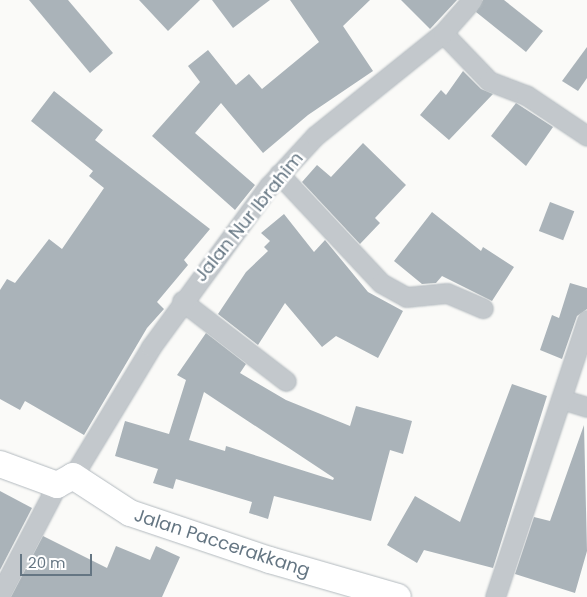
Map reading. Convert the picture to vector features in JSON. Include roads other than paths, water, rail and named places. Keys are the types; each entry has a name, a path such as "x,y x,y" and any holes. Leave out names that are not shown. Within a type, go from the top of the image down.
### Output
{"main road":[{"name":"Jalan Paccerakkang","path":"0,464 65,480 130,513 270,560 398,597"}],"street":[{"name":"Jalan Nur Ibrahim","path":"0,594 65,480 182,301 279,174 315,136 444,34 472,0"},
{"path":"444,34 489,82 526,95 587,136"},
{"path":"279,174 380,284 406,297 447,292 482,308"},
{"path":"182,301 286,381"},
{"path":"495,597 587,320"},
{"path":"561,399 587,407"}]}
